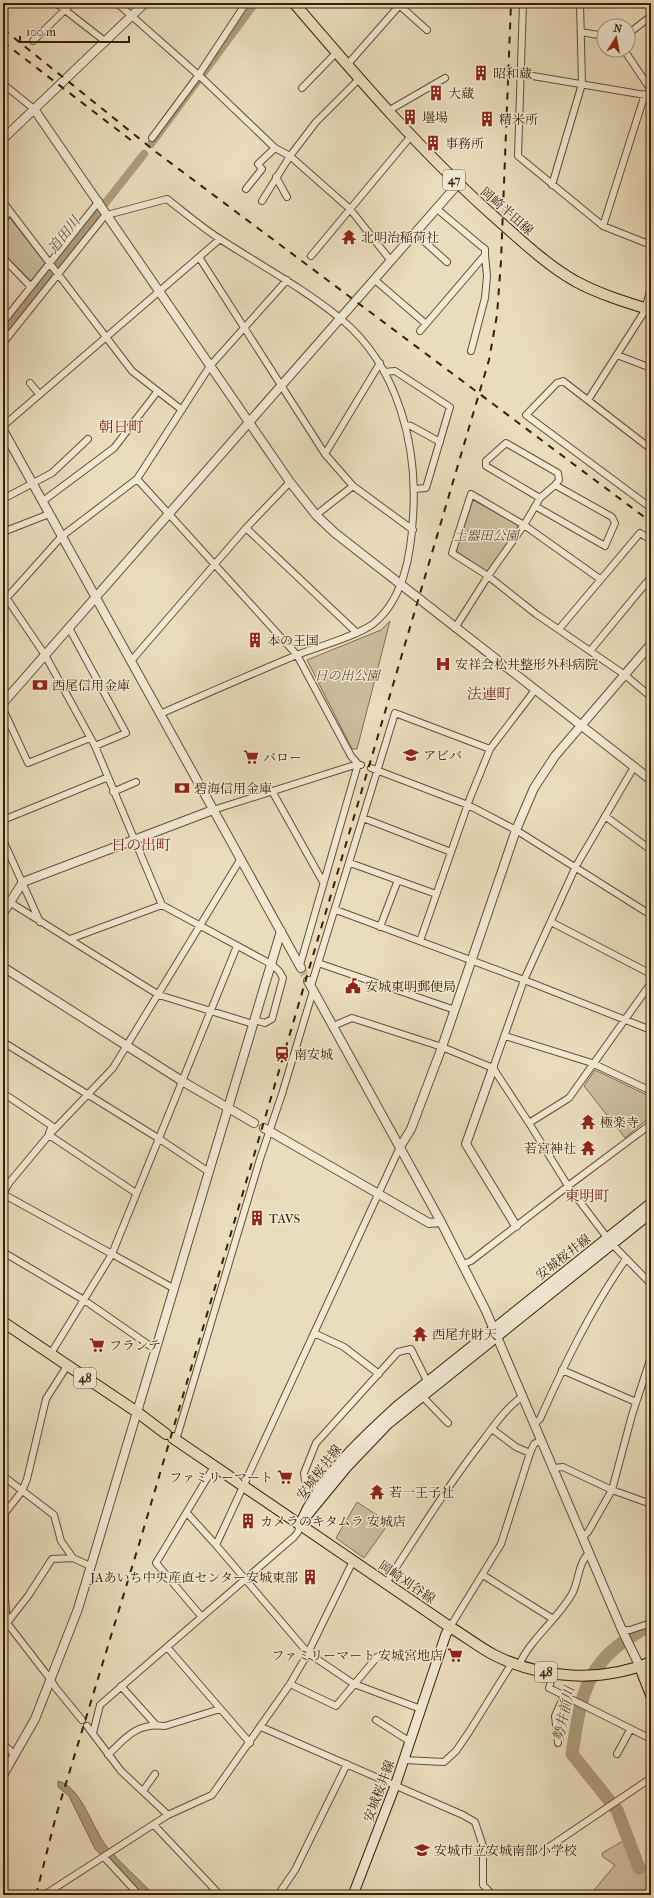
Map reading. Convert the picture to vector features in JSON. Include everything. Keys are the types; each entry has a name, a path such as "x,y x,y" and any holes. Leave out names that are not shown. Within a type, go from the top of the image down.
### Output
{"main road":[{"name":"岡崎半田線","path":"294,3 359,79 411,136 458,184 550,264 575,281 608,296 648,309"},
{"name":"安城桜井線","path":"300,1524 364,1449 388,1424 498,1336 610,1241 651,1203"},
{"name":"安城桜井線","path":"300,1524 308,1505 321,1487 366,1434 397,1406 493,1327 610,1241 651,1213"},
{"name":"岡崎刈谷線","path":"3,1322 215,1465 450,1627 494,1654 515,1664 553,1674 579,1676 602,1674 640,1666 651,1662"},
{"name":"安城桜井線","path":"353,1895 395,1786 446,1634 450,1627"},
{"path":"640,1666 651,1695"}],"street":[{"path":"56,3 106,42"},
{"path":"33,41 72,3"},
{"path":"117,3 200,77 275,148 290,156 350,209 391,261"},
{"path":"3,139 145,3"},
{"path":"152,138 200,77 246,3"},
{"path":"523,3 518,156 603,226 651,245"},
{"path":"552,185 582,84 580,3"},
{"path":"347,65 398,4 427,30"},
{"path":"636,28 651,16"},
{"path":"581,32 596,35"},
{"path":"302,88 336,53"},
{"path":"629,58 651,90"},
{"path":"521,74 648,95 603,226"},
{"path":"388,111 445,78"},
{"path":"262,201 290,156 316,122 359,79"},
{"path":"3,84 34,109 99,201 107,215 160,290 210,366 290,482 316,515 335,533 401,586 651,780"},
{"path":"311,256 411,136"},
{"path":"246,188 262,169 258,164 275,148"},
{"path":"276,177 287,197"},
{"path":"3,703 282,387 458,184"},
{"path":"3,343 102,218 107,215 167,199 220,239 287,280 341,319 358,334 380,364 396,399 406,425 415,489 412,530 401,586 383,615 371,625 356,632 297,655 160,714"},
{"path":"3,322 99,201"},
{"path":"3,202 132,372 182,410"},
{"path":"437,209 485,249 487,276 485,298 481,320 474,336 471,351"},
{"path":"3,219 10,211"},
{"path":"415,233 447,262"},
{"path":"3,426 107,338 220,239"},
{"path":"420,331 485,255"},
{"path":"199,257 325,454 354,486 412,530"},
{"path":"3,258 31,287"},
{"path":"6,901 159,995 210,1011 253,1022 265,1023 272,1019 283,978 279,971 271,964 162,905 106,778 95,746 45,656 4,598 62,536 137,479 210,366 287,280"},
{"path":"375,280 426,324"},
{"path":"588,400 648,309 651,292"},
{"path":"3,330 9,336"},
{"path":"617,356 651,368"},
{"path":"325,454 380,364"},
{"path":"384,372 395,371 450,407 426,488 415,489"},
{"path":"651,449 563,381 557,382 526,415 651,508"},
{"path":"30,383 40,394"},
{"path":"42,501 114,448 157,392"},
{"path":"406,425 411,426 440,442"},
{"path":"3,430 240,860 301,966"},
{"path":"3,499 8,495 34,484 52,473 88,439"},
{"path":"455,628 488,576 524,525 540,498 559,480 558,474 506,443 486,461 486,466 540,498"},
{"path":"137,479 297,655 347,749 360,765"},
{"path":"131,660 246,528 290,482"},
{"path":"535,506 605,546 615,523 612,517 555,485"},
{"path":"316,515 354,486"},
{"path":"600,580 524,525 471,494 452,553 488,576 559,629 625,675 651,697"},
{"path":"3,532 49,514"},
{"path":"246,528 356,632"},
{"path":"559,629 640,533 651,540"},
{"path":"590,651 651,577"},
{"path":"69,628 126,733 95,746"},
{"path":"216,1545 245,1486 400,1147 411,1129 442,1047 516,830 534,788 545,770 580,726 651,644"},
{"path":"420,941 468,804 490,749 535,690"},
{"path":"3,709 28,763 90,738"},
{"path":"172,1437 267,1130 282,1094 311,986 336,910 363,818 374,769 395,714 490,749"},
{"path":"3,913 6,901 23,882 213,810 360,765"},
{"path":"301,966 323,882 360,765"},
{"path":"516,1226 466,1144 524,980 576,866 634,767"},
{"path":"374,769 468,804 516,830 576,866 651,915"},
{"path":"3,820 106,778"},
{"path":"113,792 136,782"},
{"path":"272,791 323,882"},
{"path":"605,816 651,850"},
{"path":"363,818 451,852"},
{"path":"3,840 40,922"},
{"path":"173,1288 3,1194 9,1183 49,1135 88,1096 113,1068 128,1046 240,860"},
{"path":"350,863 436,894"},
{"path":"380,926 398,880"},
{"path":"70,940 162,905"},
{"path":"336,910 420,941 471,962 524,980 651,1030"},
{"path":"551,922 651,974"},
{"path":"3,1775 35,1718 78,1609 281,931"},
{"path":"50,1355 112,1254 237,946"},
{"path":"318,963 454,1010"},
{"path":"3,967 182,1081 229,1107 254,1123"},
{"path":"529,1123 569,1098 592,1063 651,983"},
{"path":"311,986 441,1222 498,1336 622,1630 640,1666"},
{"path":"333,1026 352,1018 442,1047 492,1068 529,1123 568,1186 610,1241 651,1284"},
{"path":"505,1036 592,1063 651,1091"},
{"path":"3,1042 158,1138 209,1172"},
{"path":"3,1093 52,1126 49,1135"},
{"path":"463,1264 471,1261 651,1124"},
{"path":"267,1130 429,1223 441,1222"},
{"path":"49,1135 136,1193"},
{"path":"3,1179 9,1183"},
{"path":"3,1252 84,1300 156,1350"},
{"path":"534,1424 540,1419 562,1370 598,1300 626,1259"},
{"path":"314,1333 344,1346 379,1374"},
{"path":"321,1487 305,1480 304,1473 316,1443 398,1352 411,1349 428,1381"},
{"path":"583,1538 612,1490 636,1402 651,1357"},
{"path":"67,1366 46,1399 27,1479 22,1491 4,1514 5,1625 82,1720"},
{"path":"562,1370 636,1402"},
{"path":"422,1396 448,1423"},
{"path":"386,1583 465,1464 492,1429 517,1400 523,1396"},
{"path":"492,1429 516,1447 530,1453"},
{"path":"450,1627 483,1575 503,1538 530,1453 534,1444 541,1440"},
{"path":"201,1616 156,1563 215,1465"},
{"path":"554,1468 563,1467 612,1490 651,1504"},
{"path":"3,1476 54,1514 61,1541 73,1558"},
{"path":"187,1513 308,1653 354,1684 421,1709"},
{"path":"93,1733 100,1705 294,1537 298,1532 300,1524"},
{"path":"404,1760 444,1762 456,1751 515,1664 566,1604 577,1586 583,1558 589,1553"},
{"path":"5,1625 28,1596 52,1559 73,1558 90,1566"},
{"path":"44,1895 104,1857 113,1849 168,1815 212,1795 290,1684 308,1653 353,1561"},
{"path":"483,1575 553,1619"},
{"path":"622,1630 630,1630 651,1623"},
{"path":"167,1647 250,1743"},
{"path":"290,1684 336,1706 378,1657"},
{"path":"553,1674 550,1688 630,1730 651,1739"},
{"path":"121,1686 156,1725"},
{"path":"558,1743 555,1716 564,1696"},
{"path":"108,1755 132,1731 156,1725 165,1726 220,1709"},
{"path":"376,1720 409,1741"},
{"path":"87,1726 121,1770 168,1815"},
{"path":"261,1727 463,1815 475,1822 483,1846 483,1885 493,1895"},
{"path":"617,1754 630,1730"},
{"path":"3,1744 14,1754"},
{"path":"278,1895 295,1870 347,1764"},
{"path":"143,1792 155,1774"},
{"path":"543,1852 651,1778"},
{"path":"154,1825 220,1895"},
{"path":"104,1857 139,1895"}],"green space":[{"path":"10,218 45,263 31,281 3,253 3,224"},
{"name":"土器田公園","path":"473,500 516,524 518,527 489,570 486,571 456,551"},
{"name":"日の出公園","path":"390,621 357,749 352,749 307,660 381,630"},
{"path":"595,1070 651,1097 651,1116 625,1138 584,1086"},
{"path":"357,1502 389,1523 364,1558 336,1538"},
{"path":"625,1840 638,1871 651,1862 651,1895 590,1895 615,1865 603,1857 602,1853"}],"shaded area":[{"path":"58,1781 73,1791 80,1800 107,1847 154,1895 143,1895 95,1849 69,1796 58,1787"}],"waterway":[{"name":"追田川","path":"151,144 255,3"},
{"name":"追田川","path":"3,333 144,154"},
{"name":"勢井前川","path":"639,1868 617,1810 572,1754 580,1711 591,1677 613,1650 630,1637 651,1625"}],"tunnel":[{"path":"301,968 308,981"}],"railway":[{"path":"36,1895 56,1816 140,1541 489,360 497,315 501,261 511,3"},
{"path":"3,29 156,152 651,522"},
{"path":"3,42 132,141"}],"place":[{"name":"昭和蔵","path":"481,73"},
{"name":"大蔵","path":"436,93"},
{"name":"壜場","path":"410,117"},
{"name":"精米所","path":"487,119"},
{"name":"事務所","path":"433,143"},
{"name":"北明治稲荷社","path":"349,237"},
{"name":"本の王国","path":"255,640"},
{"name":"安祥会松井整形外科病院","path":"443,664"},
{"name":"西尾信用金庫","path":"40,685"},
{"name":"アビバ","path":"411,755"},
{"name":"バロー","path":"251,757"},
{"name":"碧海信用金庫","path":"182,788"},
{"name":"安城東明郵便局","path":"353,986"},
{"name":"南安城","path":"282,1054"},
{"name":"極楽寺","path":"588,1122"},
{"name":"若宮神社","path":"588,1148"},
{"name":"TAVS","path":"257,1218"},
{"name":"西尾弁財天","path":"420,1334"},
{"name":"フランテ","path":"97,1345"},
{"name":"ファミリーマート","path":"285,1477"},
{"name":"若一王子社","path":"377,1492"},
{"name":"カメラのキタムラ 安城店","path":"248,1521"},
{"name":"JAあいち中央産直センター安城東部","path":"310,1577"},
{"name":"ファミリーマート 安城宮地店","path":"455,1655"},
{"name":"安城市立安城南部小学校","path":"422,1850"}],"district":[{"name":"朝日町","path":"121,427"},
{"name":"法連町","path":"489,694"},
{"name":"日の出町","path":"141,845"},
{"name":"東明町","path":"587,1196"}]}
